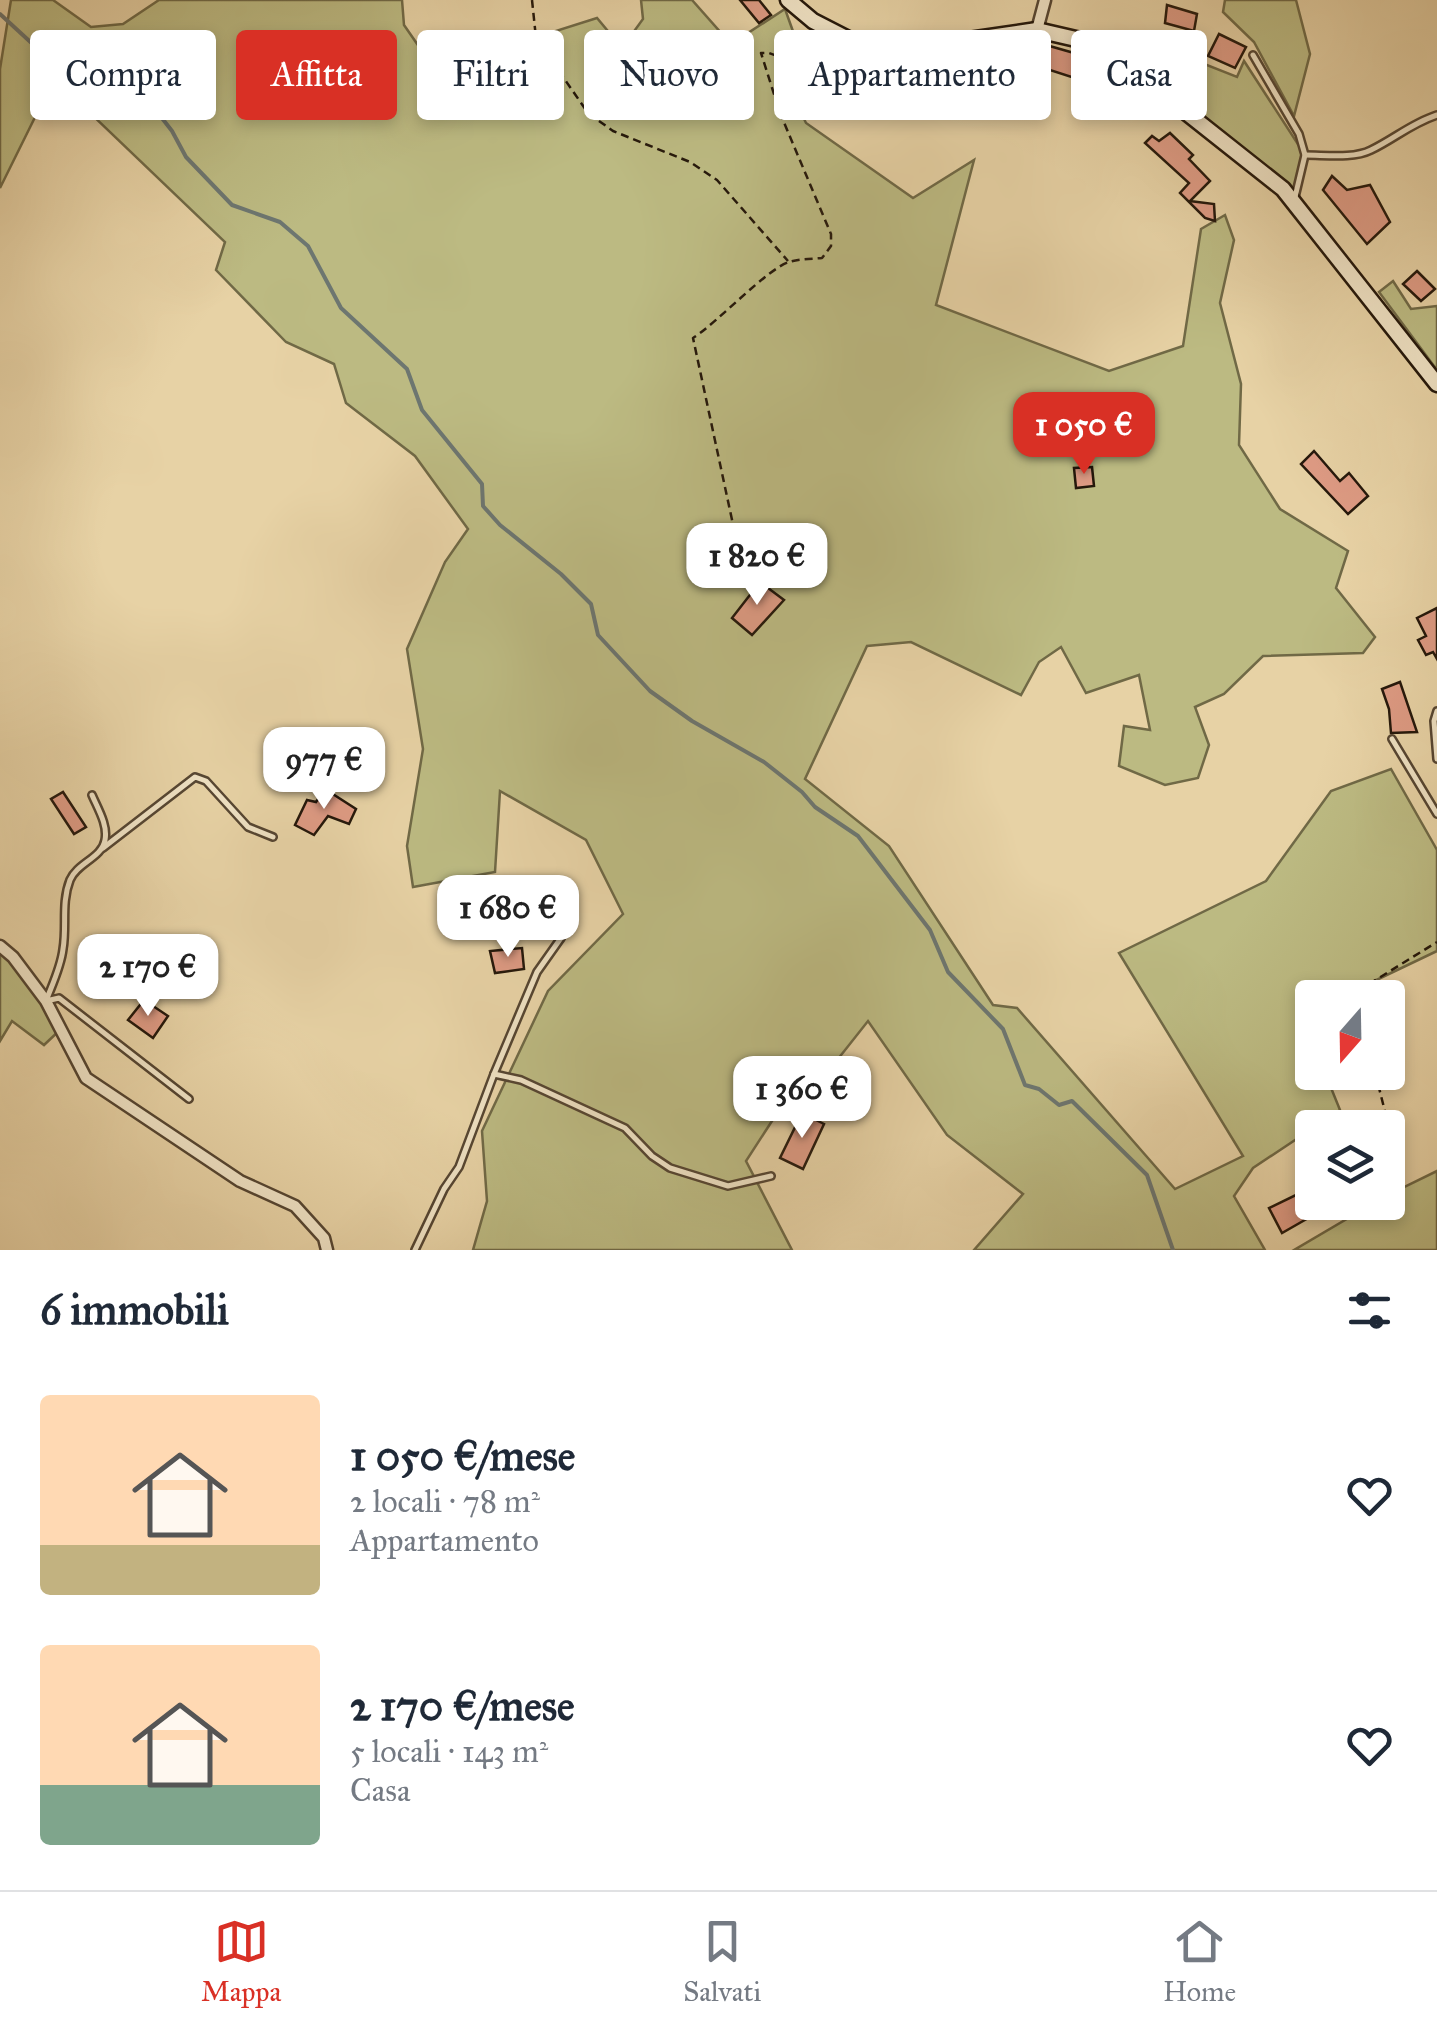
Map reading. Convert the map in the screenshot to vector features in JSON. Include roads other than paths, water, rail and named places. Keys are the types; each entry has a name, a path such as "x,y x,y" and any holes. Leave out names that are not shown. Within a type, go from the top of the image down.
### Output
{"street":[{"path":"788,0 831,30"},
{"path":"1037,30 1045,0"},
{"path":"1051,33 1076,39 1129,67 1282,189 1437,384"},
{"path":"0,946 14,956 46,1002 86,1078 240,1182 295,1206 324,1238 327,1250"}],"lane":[{"path":"1253,55 1299,134 1305,155 1294,204"},
{"path":"1305,155 1369,151 1394,134 1437,115"},
{"path":"1437,710 1437,759"},
{"path":"1392,739 1437,814"},
{"path":"46,1002 63,949 64,905 76,870 195,777 206,781 248,827 273,837"},
{"path":"92,795 104,823 106,839 101,850"},
{"path":"415,1250 459,1167 538,972 560,938 529,897"},
{"path":"46,1002 59,998 189,1098"},
{"path":"494,1074 521,1080 626,1128 652,1156 684,1173 728,1186 771,1176"}],"waterway":[{"path":"0,14 50,60 81,55 88,67 144,95 186,157 232,205 280,222 308,246 341,308 407,369 422,410 482,484 483,506 591,604 598,635 650,691 692,721 764,762 815,807 858,836 930,930 948,972 1003,1029 1025,1085 1039,1089 1059,1105 1072,1101 1147,1175 1173,1250"}]}
